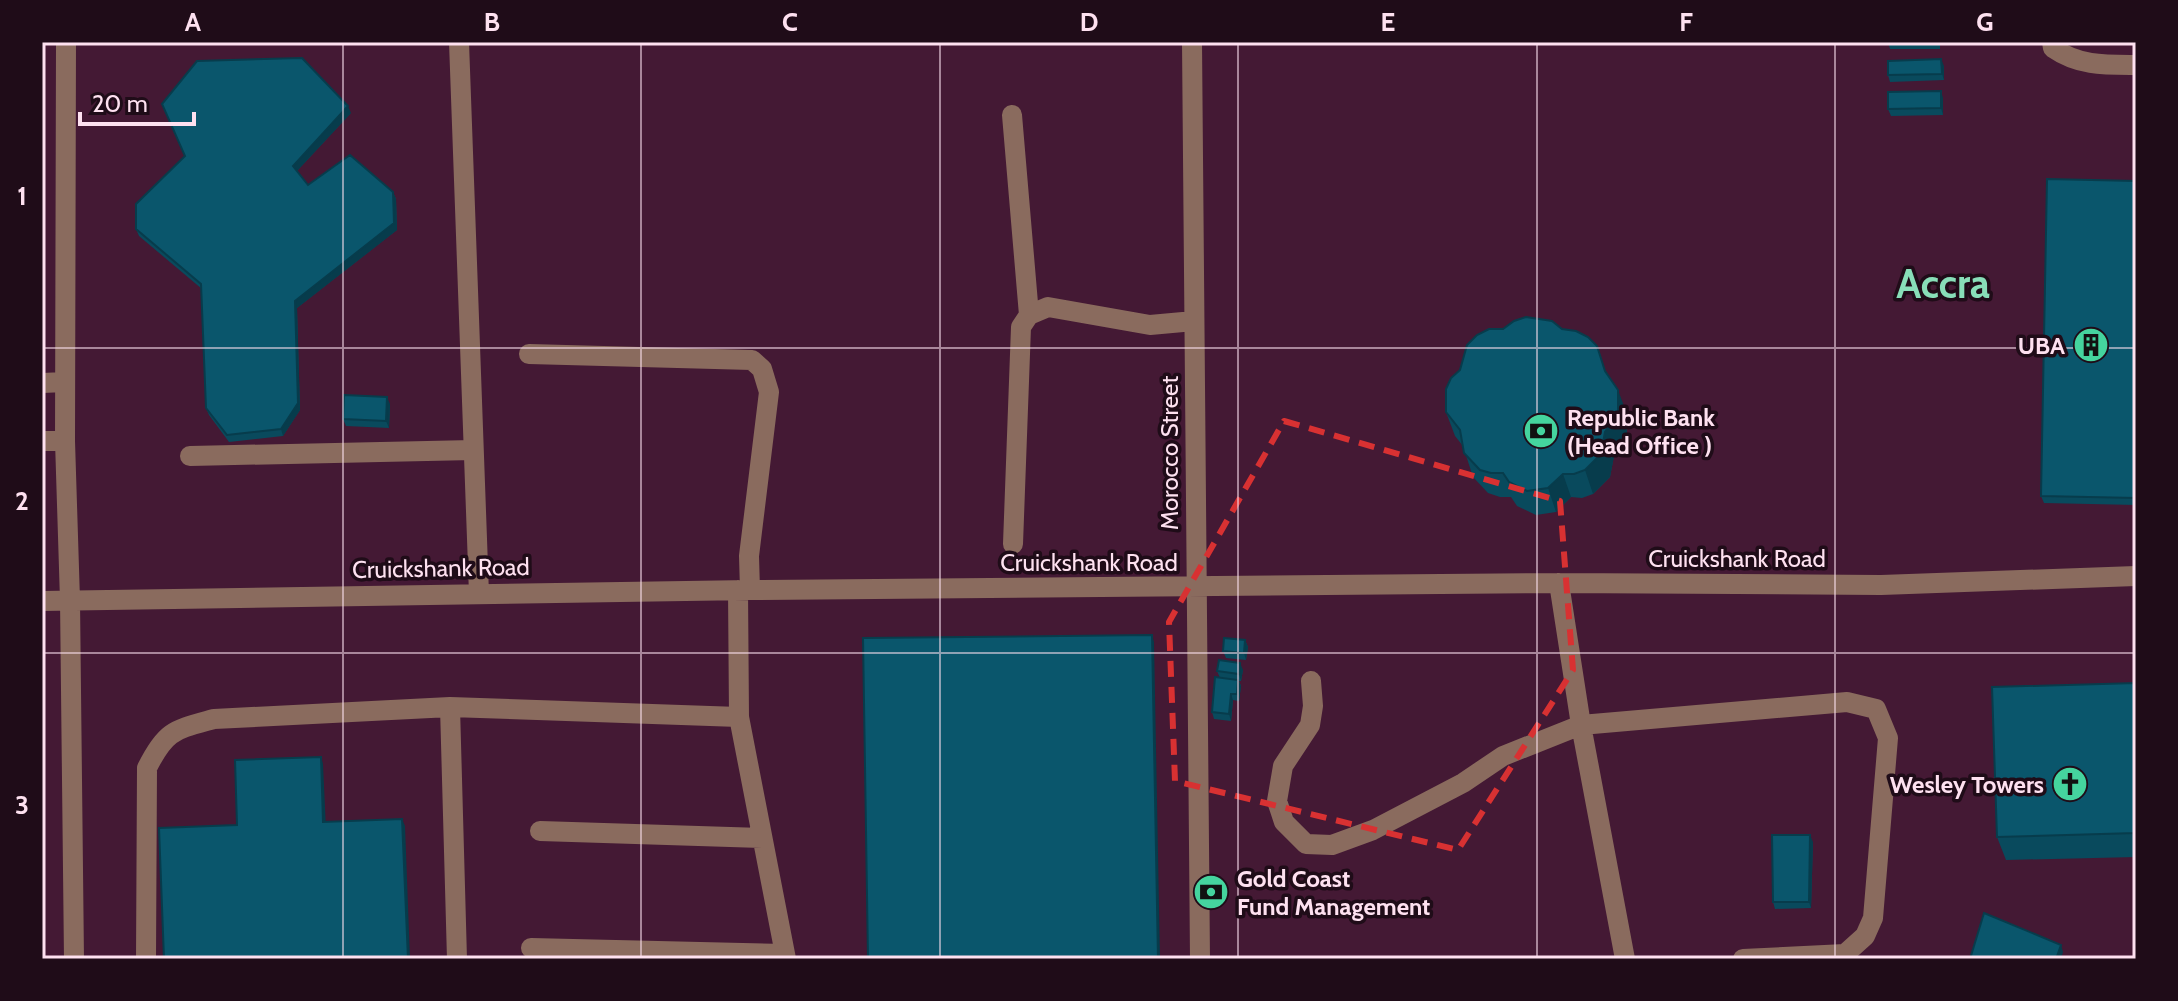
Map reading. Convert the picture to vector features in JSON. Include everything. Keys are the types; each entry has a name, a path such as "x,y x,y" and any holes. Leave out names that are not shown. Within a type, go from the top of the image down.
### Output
{"street":[{"path":"66,42 65,441 74,959"},
{"path":"459,42 479,594"},
{"name":"Morocco Street","path":"1192,42 1200,959"},
{"path":"2052,42 2053,48 2060,53 2083,63 2136,65"},
{"path":"1012,115 1029,315"},
{"path":"1013,544 1021,327 1029,315 1048,307 1150,325 1194,321"},
{"path":"529,354 752,360 762,369 769,392 744,590 739,717 785,956 531,948"},
{"path":"42,383 65,382"},
{"path":"42,441 65,441"},
{"path":"190,456 473,450"},
{"name":"Cruickshank Road","path":"42,601 744,590 1559,583 1881,585 2136,576"},
{"path":"1559,583 1581,725 1625,959"},
{"path":"1311,681 1313,706 1310,725 1283,766 1277,801 1284,822 1306,844 1332,845 1373,830 1463,783 1503,756 1581,725 1847,702 1876,709 1888,738 1873,918 1865,936 1845,954 1743,959"},
{"path":"146,959 147,768 160,742 181,728 214,719 450,707 739,717"},
{"path":"450,707 457,959"},
{"path":"540,831 762,838"}],"highlighted area":[{"path":"1284,421 1560,501 1573,670 1458,850 1175,781 1169,622"}],"building":[{"path":"302,58 348,106 293,166 308,185 350,155 393,192 394,223 295,301 298,403 281,429 227,435 206,408 201,284 136,229 136,204 185,156 162,104 197,61"},
{"path":"1941,59 1942,74 1888,75 1888,61"},
{"path":"1941,91 1941,108 1888,109 1888,92"},
{"name":"UBA","path":"2047,179 2136,181 2136,498 2041,496"},
{"name":"Republic Bank (Head Office )","path":"1526,317 1552,321 1562,329 1588,337 1597,346 1605,371 1618,390 1618,413 1605,432 1601,454 1585,470 1563,474 1548,488 1527,491 1509,482 1503,473 1480,470 1464,453 1460,430 1446,412 1446,389 1451,378 1460,370 1467,345 1489,329 1503,329"},
{"path":"344,395 387,397 386,421 343,419"},
{"path":"1152,635 1158,959 868,959 863,638"},
{"path":"1224,638 1245,640 1244,653 1223,651"},
{"path":"1219,660 1240,663 1239,674 1217,671"},
{"path":"1215,677 1238,680 1237,694 1231,694 1229,714 1212,712"},
{"name":"Wesley Towers","path":"2136,683 2136,833 1997,837 1992,687"},
{"path":"321,757 323,822 402,819 408,959 164,959 159,828 237,825 235,760"},
{"path":"1772,835 1810,835 1809,902 1773,902"},
{"path":"1984,913 2061,945 2056,959 1970,959"}],"place":[{"name":"UBA","path":"2091,345"},
{"name":"Republic Bank (Head Office )","path":"1541,431"},
{"name":"Wesley Towers","path":"2070,784"},
{"name":"Gold Coast Fund Management","path":"1211,892"}],"district":[{"name":"Accra","path":"1943,283"}]}
